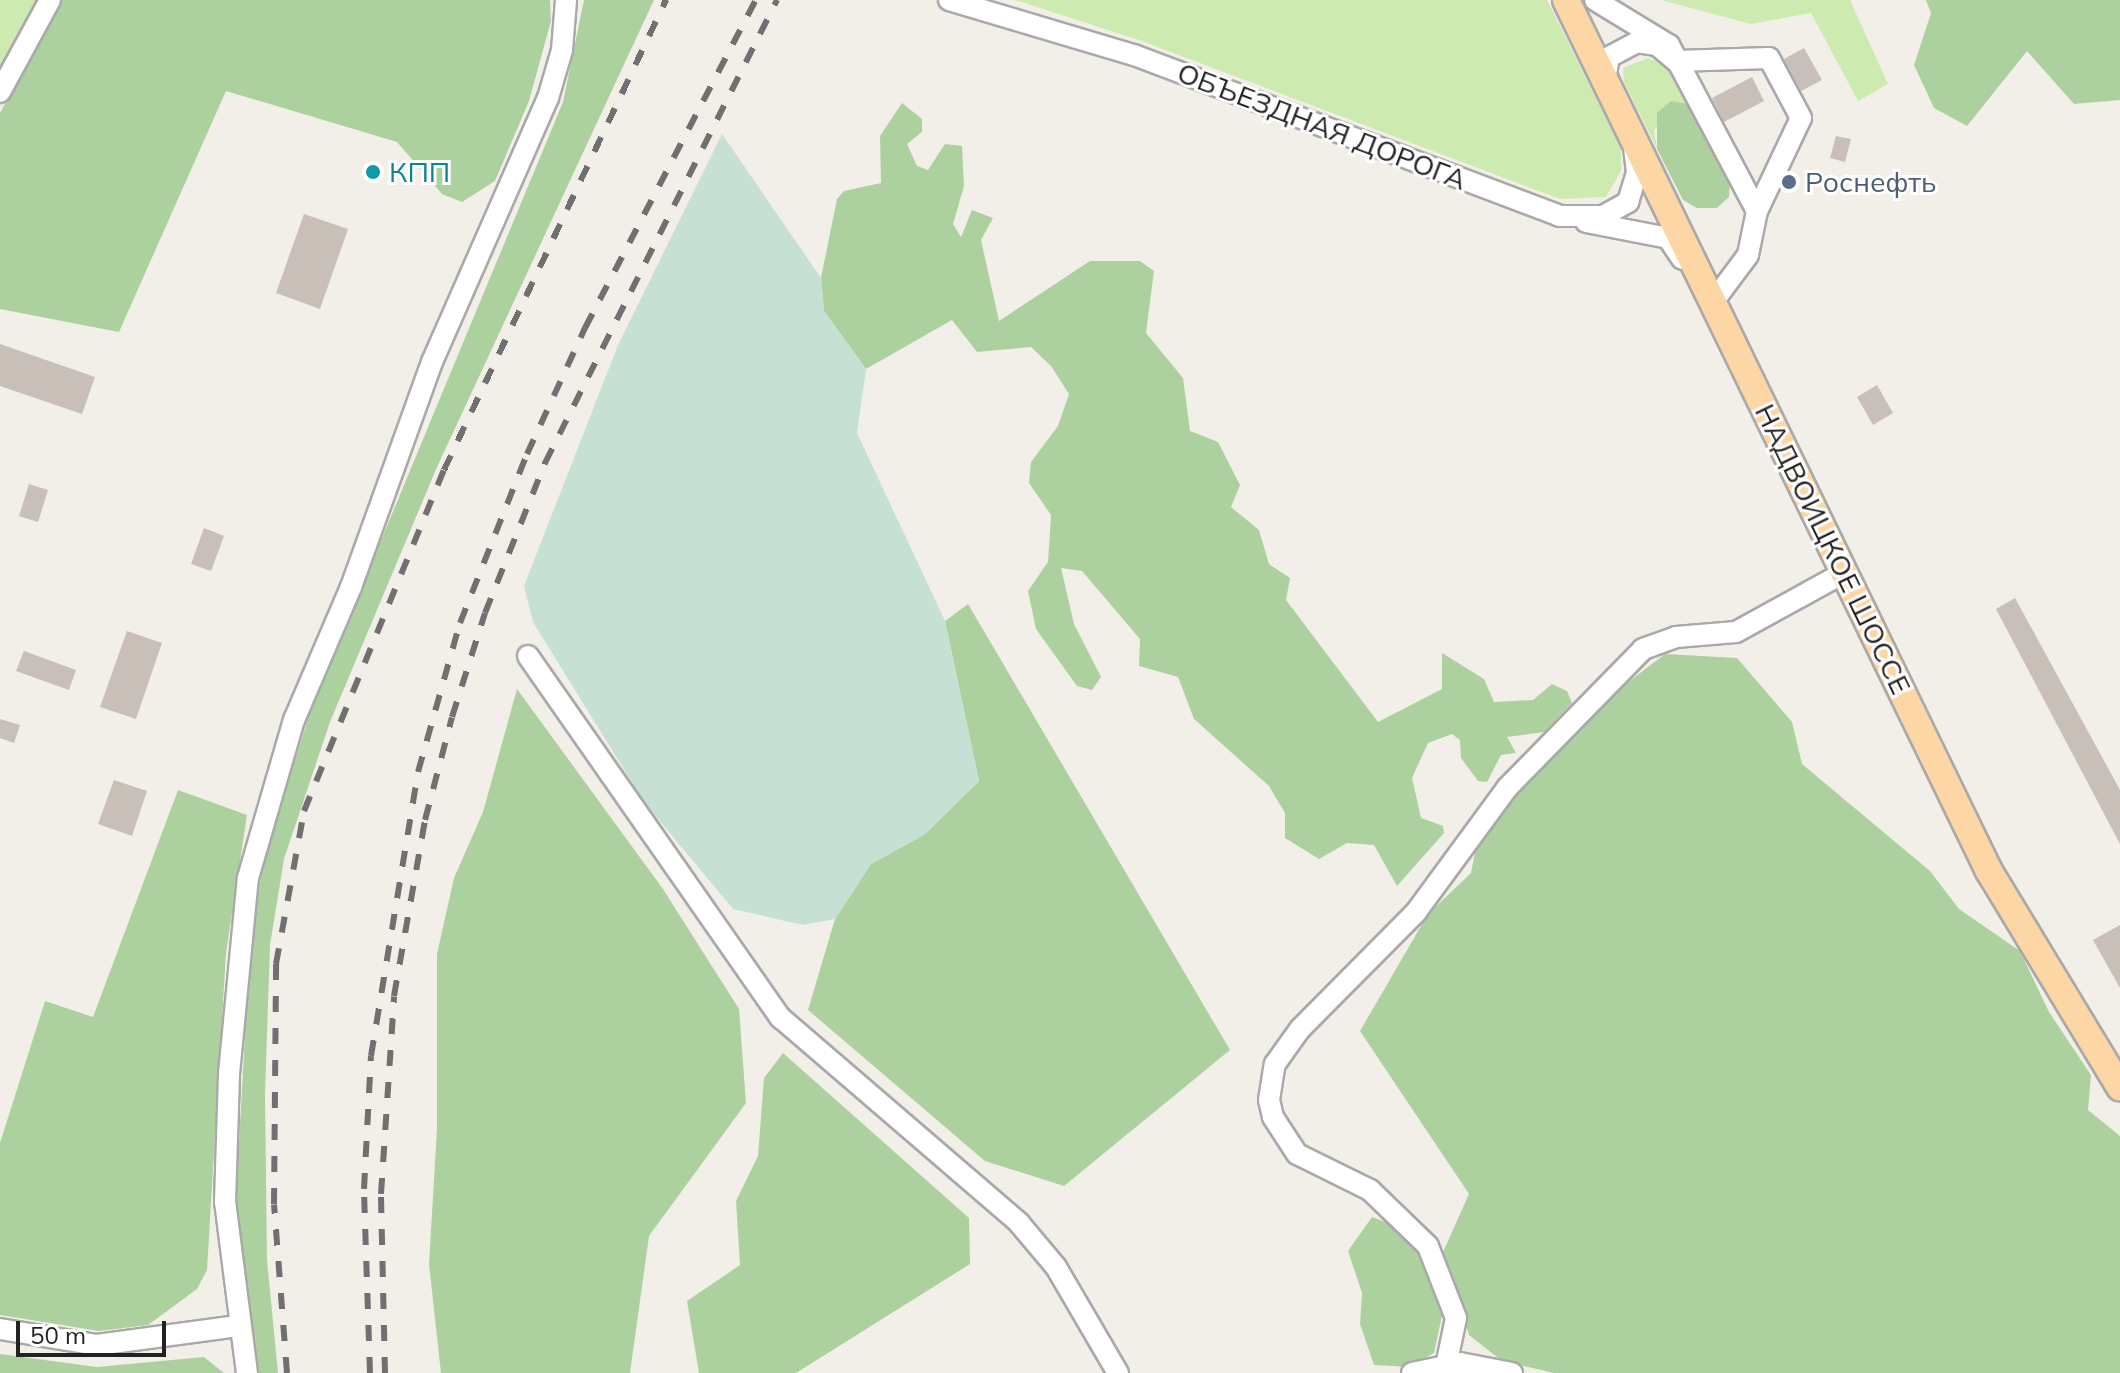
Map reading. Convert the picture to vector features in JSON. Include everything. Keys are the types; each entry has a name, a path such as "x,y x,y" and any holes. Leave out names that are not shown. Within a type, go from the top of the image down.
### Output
{"main road":[{"name":"НАДВОИЦКОЕ ШОССЕ","path":"1566,0 1989,871 2120,1087"}],"street":[{"path":"0,92 50,0"},
{"path":"247,1373 238,1326 225,1202 226,1139 248,878 299,707 351,587 432,362 548,98 562,50 566,0"},
{"name":"ОБЪЕЗДНАЯ ДОРОГА","path":"949,0 1134,55 1559,216 1603,216 1628,202 1637,172 1632,136"},
{"path":"1595,0 1669,45 1757,211"},
{"path":"1559,216 1668,238 1713,302 1748,255 1757,211 1801,118 1769,58 1676,61 1657,45 1619,46 1609,57 1605,81"},
{"path":"1446,1366 1456,1318 1428,1246 1370,1190 1297,1154 1271,1109 1275,1064 1300,1029 1416,912 1507,788 1643,649 1676,637 1736,632 1845,572"},
{"path":"528,656 613,786 781,1018 1019,1223 1056,1267 1118,1373"},
{"path":"0,1329 97,1345 238,1326"},
{"path":"1412,1373 1446,1366 1512,1373"}],"green space":[{"path":"0,0 40,0 0,74"},
{"path":"62,0 550,0 551,21 529,101 495,181 462,202 442,194 397,142 226,91 119,332 0,309 0,113"},
{"path":"584,0 654,0 437,467 330,722 284,859 270,945 265,1094 267,1260 278,1373 257,1373 236,1197 250,944 264,860 311,709 563,102"},
{"path":"1015,0 1547,0 1621,148 1621,171 1606,197 1560,199 1139,40"},
{"path":"1661,0 1850,0 1888,84 1858,101 1811,13 1751,24"},
{"path":"1926,0 2120,0 2120,100 2074,104 2027,51 1967,126 1934,108 1914,65 1931,13"},
{"path":"1648,58 1668,67 1689,104 1671,101 1654,131 1657,149 1624,82 1623,68"},
{"path":"1671,101 1689,104 1730,179 1729,197 1717,208 1697,208 1683,200 1657,149 1657,113"},
{"path":"902,103 922,119 922,132 907,144 917,166 928,170 945,144 962,146 964,186 953,224 961,237 972,210 993,218 981,240 999,321 1090,261 1140,261 1154,271 1146,333 1183,378 1190,431 1218,442 1240,485 1231,507 1259,530 1269,564 1290,578 1286,600 1378,722 1442,689 1442,653 1484,679 1494,702 1533,700 1552,684 1567,691 1572,703 1544,732 1507,737 1516,753 1501,755 1487,782 1478,781 1461,758 1460,740 1452,734 1428,743 1412,778 1421,818 1443,826 1444,833 1397,886 1374,845 1347,843 1319,859 1285,838 1285,813 1269,786 1194,719 1178,677 1139,666 1140,639 1082,571 1061,568 1074,624 1101,677 1092,690 1077,686 1036,629 1028,591 1048,562 1051,515 1029,483 1031,462 1058,426 1069,394 1051,366 1031,347 977,352 952,320 866,369 824,311 821,278 837,199 844,191 881,183 880,136"},
{"path":"722,134 821,278 824,311 866,369 857,433 945,621 979,781 925,834 871,864 835,919 803,925 733,909 644,802 533,622 524,586 618,345"},
{"path":"968,604 1230,1050 1064,1186 985,1161 808,1010 835,919 871,864 925,834 979,781 945,621"},
{"path":"1665,654 1737,658 1792,722 1802,764 1930,871 1959,909 2020,951 2049,1012 2091,1075 2088,1110 2120,1136 2120,1373 1554,1373 1502,1361 1469,1335 1443,1252 1469,1194 1360,1031 1428,914 1471,873 1478,837 1602,702"},
{"path":"517,689 663,889 739,1009 746,1103 649,1236 630,1373 441,1373 429,1264 437,1128 437,954 454,878 483,812"},
{"path":"178,790 247,815 226,953 207,1270 197,1289 148,1325 99,1331 0,1315 0,1143 45,1001 93,1017"},
{"path":"783,1053 969,1218 970,1264 796,1373 699,1373 687,1301 740,1265 736,1201 758,1156 764,1078"},
{"path":"1372,1217 1406,1230 1446,1297 1434,1353 1410,1367 1374,1365 1360,1324 1362,1293 1348,1251"},
{"path":"0,1354 97,1367 204,1357 224,1373 0,1373"}],"building":[{"path":"1804,48 1822,80 1801,91 1784,59"},
{"path":"1752,77 1764,101 1724,122 1712,98"},
{"path":"1836,136 1851,139 1845,162 1830,158"},
{"path":"304,214 348,229 320,309 276,293"},
{"path":"0,344 95,377 82,414 0,386"},
{"path":"1877,385 1893,413 1873,425 1857,397"},
{"path":"29,484 48,490 38,522 19,516"},
{"path":"204,528 224,536 211,571 191,564"},
{"path":"2015,598 2120,790 2120,844 1996,609"},
{"path":"127,631 162,643 136,719 100,707"},
{"path":"24,651 76,670 69,690 16,671"},
{"path":"0,719 20,725 14,743 0,738"},
{"path":"114,780 147,791 132,836 98,824"},
{"path":"2120,925 2120,988 2093,940"}],"railway":[{"path":"287,1373 274,1204 276,964 304,811 444,470 666,0"},
{"path":"370,1373 364,1189 371,1056 418,772 460,623 527,454 585,328 756,0"},
{"path":"385,1373 381,1194 394,996 425,820 452,717 485,613 545,463 777,0"}],"place":[{"name":"КПП","path":"373,172"},
{"name":"Роснефть","path":"1789,182"}]}
